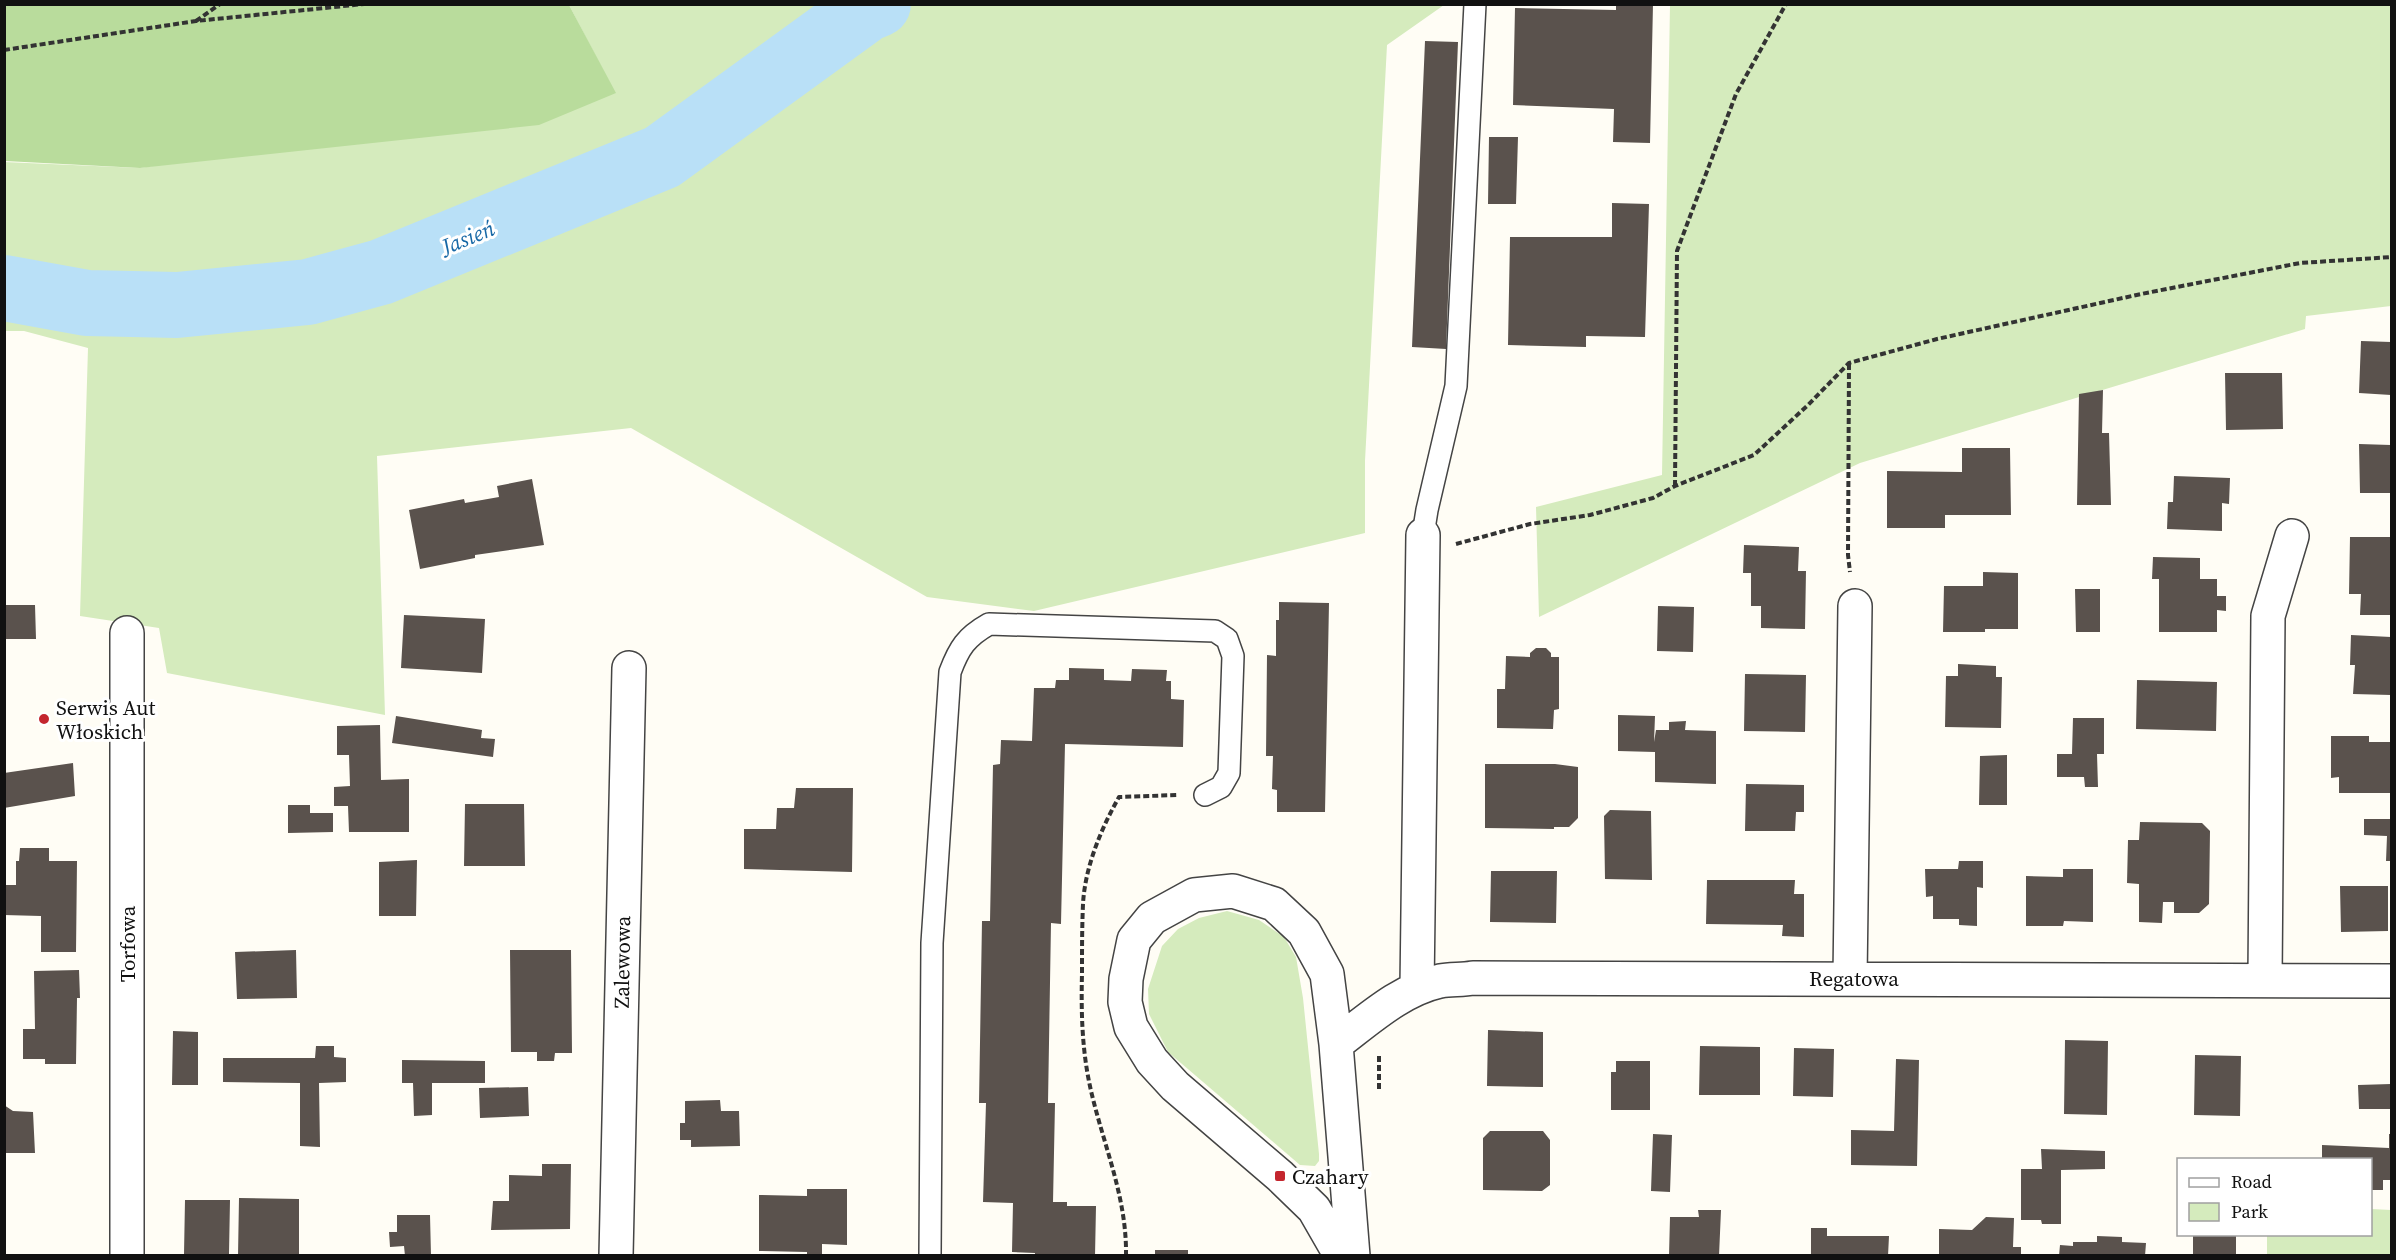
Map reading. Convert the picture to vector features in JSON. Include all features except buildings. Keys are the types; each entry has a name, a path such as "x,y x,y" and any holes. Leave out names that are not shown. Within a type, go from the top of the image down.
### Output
{"street":[{"path":"2265,979 2268,616 2292,536"},
{"path":"1417,988 1423,544"},
{"path":"1850,978 1855,606"},
{"name":"Torfowa","path":"127,633 127,1256"},
{"name":"Zalewowa","path":"616,1256 629,668"},
{"path":"1341,1256 1314,1209 1280,1176 1175,1086 1152,1060 1131,1027 1125,1002 1126,979 1134,940 1152,918 1194,895 1233,891 1274,904 1304,932 1327,974 1336,1044 1353,1256"},
{"name":"Regatowa","path":"1336,1044 1380,1011 1417,988 1442,981 1473,978 2391,981"}],"lane":[{"path":"1423,544 1427,510 1456,386 1475,4"},
{"path":"930,1256 932,943 950,672 962,645 976,631 988,624 1215,631 1227,639 1233,656 1229,772 1221,787 1205,795"}],"path":[{"path":"196,21 220,4"},
{"path":"4,50 196,21 364,4"},
{"path":"1675,486 1677,251 1736,94 1786,4"},
{"path":"1423,544 1590,515 1653,498 1675,486 1754,455 1849,363 1937,339 2152,292 2300,263 2391,257"},
{"path":"1849,363 1848,555 1855,606"}],"green space":[{"path":"4,5 569,5 616,93 539,125 140,168 5,161"},
{"path":"569,5 1444,5 1387,45 1365,461 1365,533 1034,611 927,597 631,428 377,456 385,715 167,673 159,628 80,616 88,348 24,331 5,331 4,162 140,168 615,93"},
{"path":"1670,5 2391,5 2391,306 2306,316 2305,329 1860,463 1539,617 1536,507 1662,475"},
{"path":"1227,911 1259,920 1284,937 1296,957 1303,998 1319,1154 1319,1161 1315,1166 1300,1165 1168,1052 1149,1014 1148,989 1162,946 1178,929 1199,918"},
{"path":"2372,1209 2391,1210 2391,1255 2267,1255 2267,1236 2372,1236"}],"waterway":[{"name":"Jasień","path":"4,288 87,303 177,305 308,292 381,272 662,157 866,9 878,4"}],"place":[{"name":"Serwis Aut Włoskich","path":"44,719"},
{"name":"Czahary","path":"1280,1176"}]}
